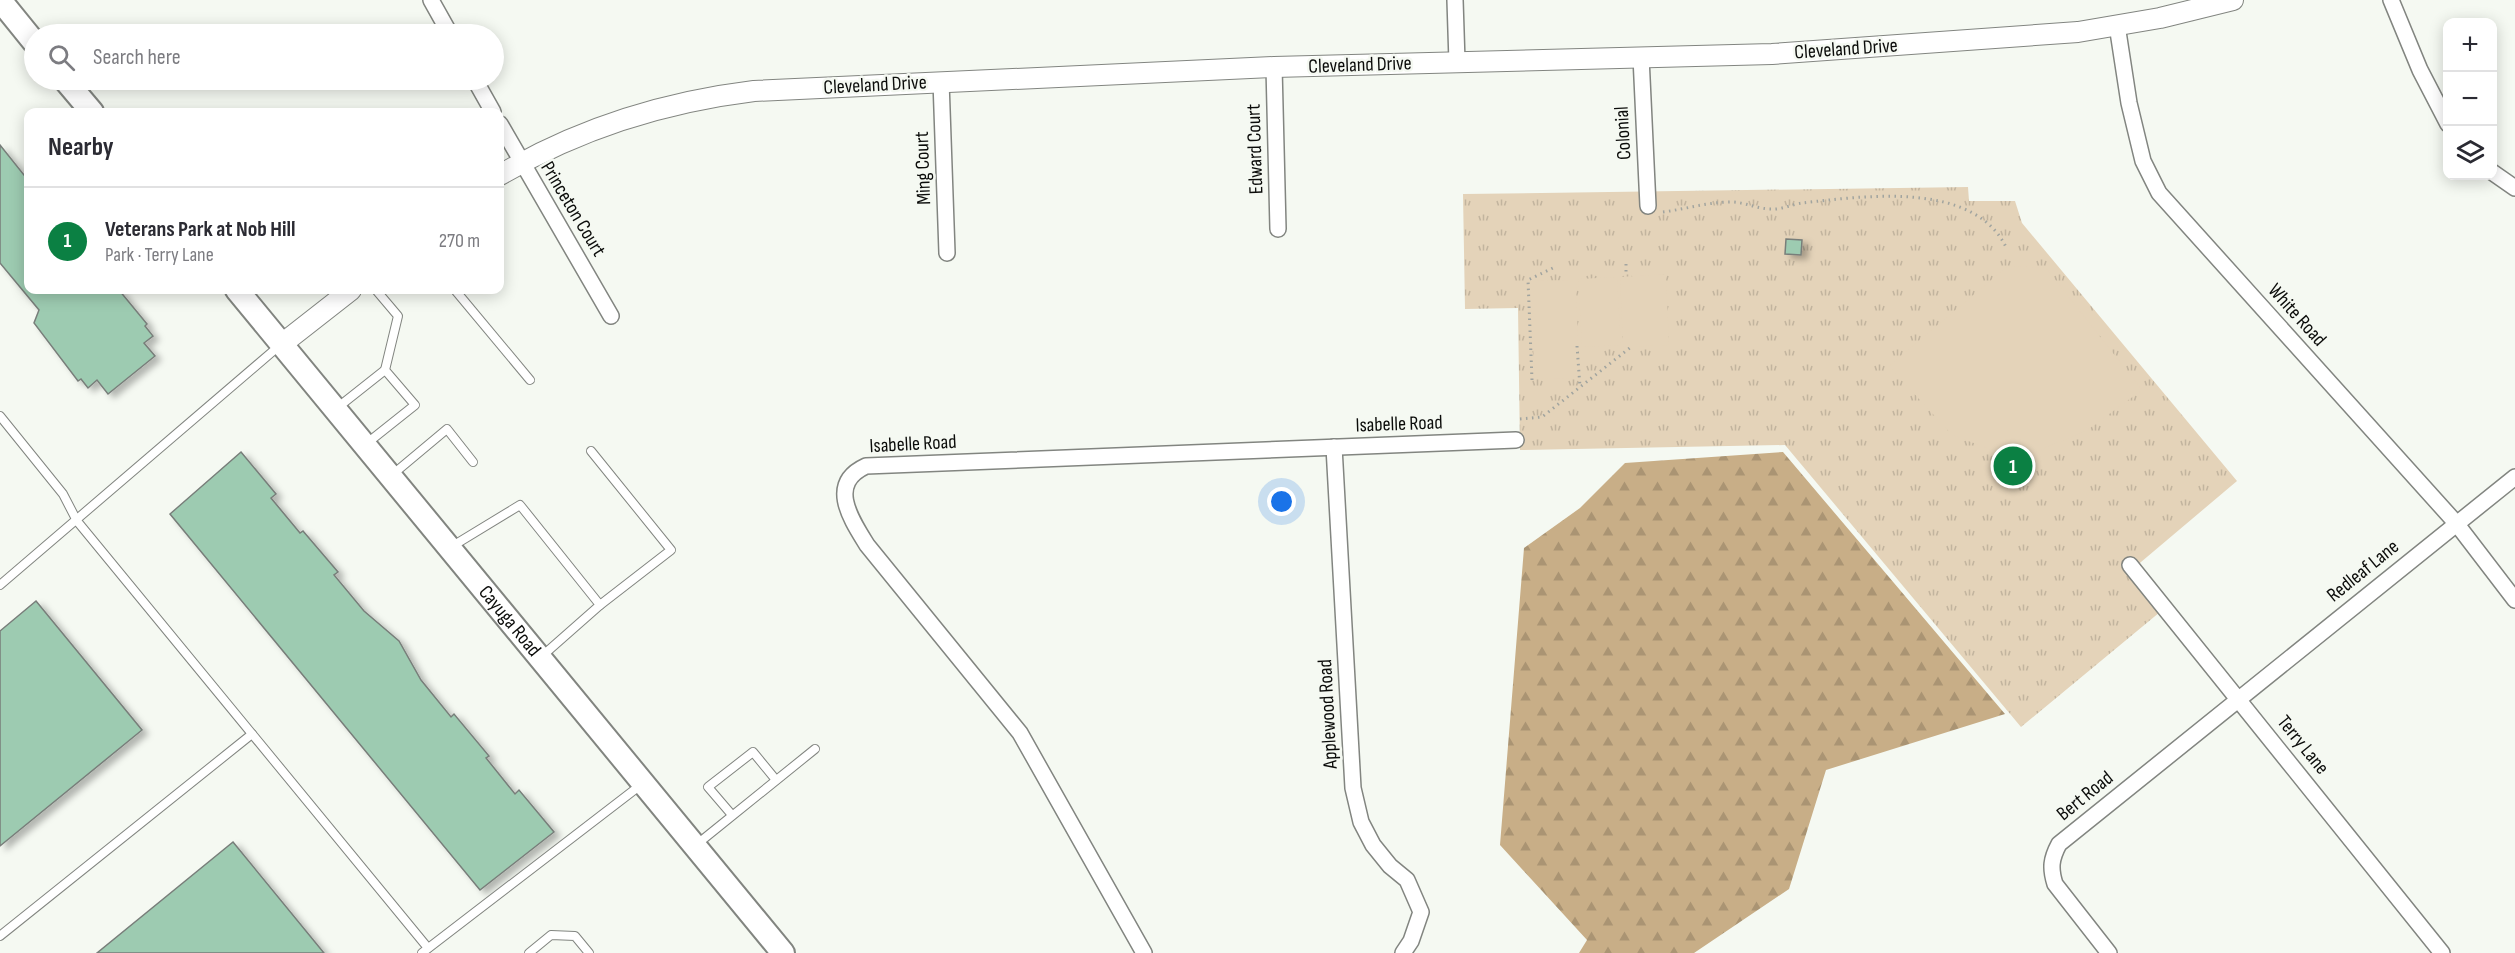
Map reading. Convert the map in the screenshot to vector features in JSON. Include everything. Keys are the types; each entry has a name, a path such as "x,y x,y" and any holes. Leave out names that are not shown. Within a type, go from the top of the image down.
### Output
{"main road":[{"path":"4,4 24,29"},
{"path":"73,90 89,108"},
{"name":"Cayuga Road","path":"240,294 783,953"}],"street":[{"path":"431,0 444,24"},
{"path":"1455,0 1457,62"},
{"name":"Cleveland Drive","path":"504,173 603,126 710,96 754,91 1274,67 1772,54 2078,32 2233,0"},
{"path":"2391,0 2420,70 2443,114"},
{"name":"White Road","path":"2117,25 2129,103 2143,161 2159,193 2456,524 2515,600"},
{"name":"Colonial","path":"1641,57 1655,209"},
{"name":"Edward Court","path":"1274,67 1278,230"},
{"name":"Ming Court","path":"941,81 947,253"},
{"path":"481,90 491,108"},
{"name":"Princeton Court","path":"504,131 611,316"},
{"path":"2497,175 2515,188"},
{"path":"282,344 346,294"},
{"name":"Isabelle Road","path":"1144,953 1020,733 867,545 846,502 844,490 848,479 856,470 866,466 1516,440"},
{"name":"Applewood Road","path":"1334,447 1353,788 1361,822 1373,846 1390,866 1407,880 1421,912 1411,941 1403,953"},
{"name":"Redleaf Lane","path":"2238,698 2515,477"},
{"name":"Terry Lane","path":"2130,565 2442,953"},
{"name":"Bert Road","path":"2109,953 2055,884 2051,870 2052,856 2059,844 2238,698"}],"lane":[{"path":"336,409 385,369 398,316 379,294"},
{"path":"458,294 530,381"},
{"path":"0,585 282,344"},
{"path":"365,445 415,405 385,369"},
{"path":"0,416 63,494 77,521 425,950 643,783"},
{"path":"391,476 447,429 474,462"},
{"path":"540,657 600,606 672,550 591,451"},
{"path":"450,548 520,505 600,606"},
{"path":"0,936 252,734"},
{"path":"694,846 815,749"},
{"path":"732,815 708,787 753,752 776,780"},
{"path":"529,953 551,935 575,936 589,953"}],"path":[{"path":"1655,209 1728,202 1746,202 1772,209 1802,203 1895,196 1923,197 1951,203 1992,224 2007,249"},
{"path":"1626,264 1626,276"},
{"path":"1532,380 1528,280 1555,267"},
{"path":"1576,346 1580,387"},
{"path":"1520,419 1542,417 1630,347"}],"green space":[{"path":"1968,187 1969,201 2015,201 2022,223 2237,481 2128,573 2160,612 2021,727 1785,445 1520,450 1518,308 1465,309 1463,194"},
{"path":"2008,266 2046,268 2142,390 2086,431 2017,459 1952,435 1889,366"},
{"path":"1666,274 1669,345 1623,347 1620,277"},
{"path":"1617,277 1621,345 1582,347 1578,279"},
{"path":"1576,280 1579,378 1535,379 1529,281"},
{"path":"1783,452 2005,714 1826,770 1789,889 1694,953 1579,953 1587,940 1500,845 1524,548 1580,508 1625,463"}],"building":[{"path":"0,145 24,175 24,292 0,263"},
{"path":"1786,239 1802,240 1801,255 1785,254"},
{"path":"26,294 122,294 147,324 145,326 153,336 144,343 155,356 108,394 97,380 88,388 81,379 78,381 34,323 39,310"},
{"path":"241,452 276,494 271,498 300,533 303,531 338,572 334,575 364,611 399,641 421,680 451,717 454,714 489,756 486,758 515,794 519,790 554,832 480,890 170,514"},
{"path":"36,601 142,730 0,846 0,631"},
{"path":"233,842 324,953 97,953"}],"place":[{"name":"Veterans Park at Nob Hill","path":"2013,466"}]}
